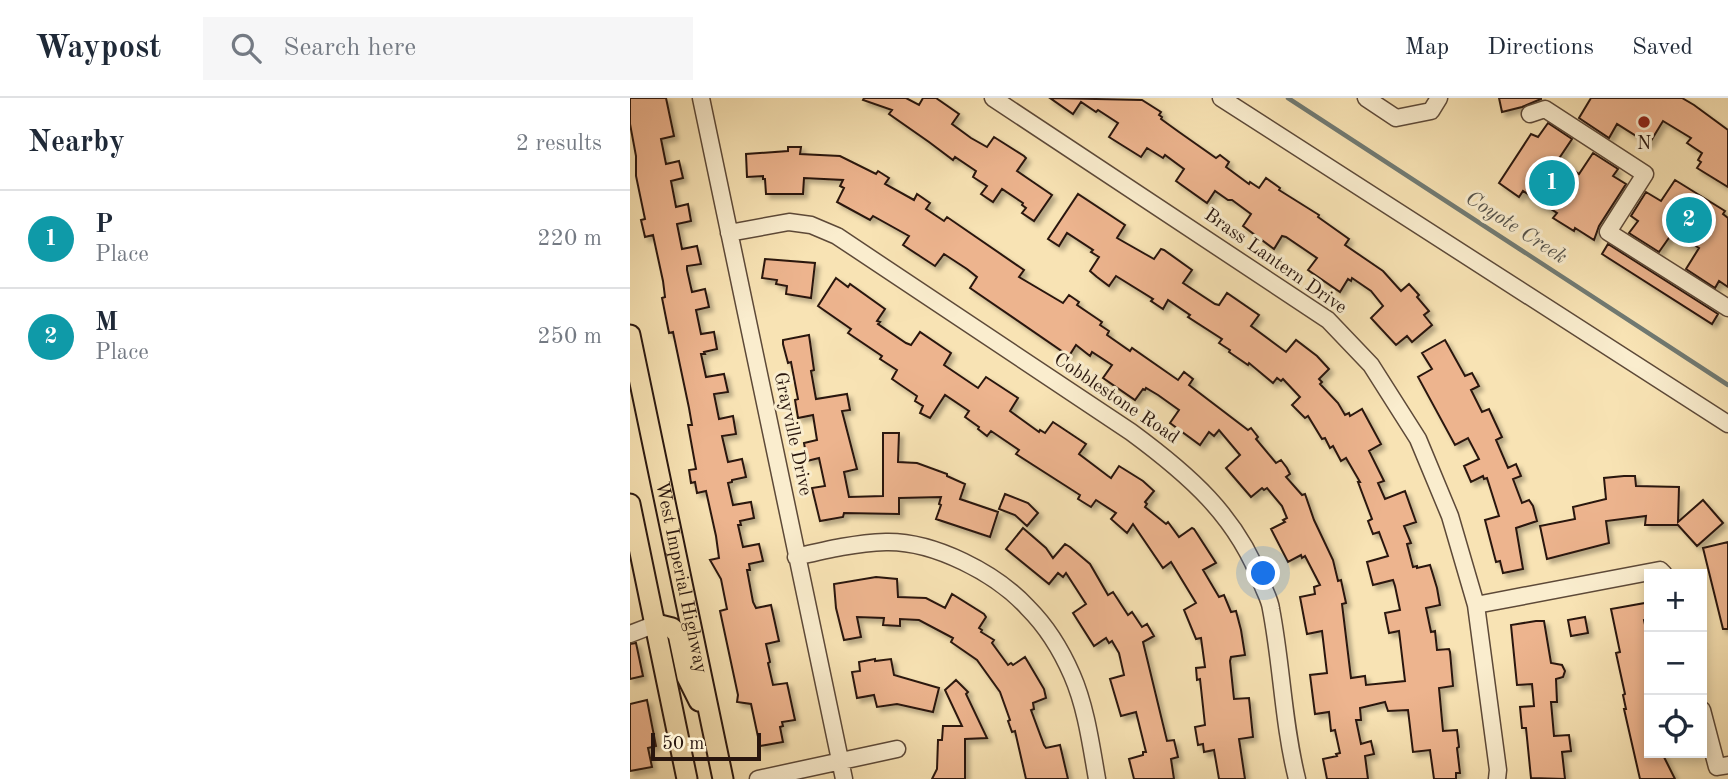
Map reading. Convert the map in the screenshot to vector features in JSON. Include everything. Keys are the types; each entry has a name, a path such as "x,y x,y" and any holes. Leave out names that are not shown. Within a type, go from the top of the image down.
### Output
{"main road":[{"name":"West Imperial Highway","path":"630,335 723,779"},
{"name":"West Imperial Highway","path":"630,504 687,779"},
{"path":"656,624 672,628 678,634 687,677 694,694 710,717"}],"street":[{"name":"Grayville Drive","path":"701,98 844,779"},
{"name":"Brass Lantern Drive","path":"993,98 1328,320 1371,365 1418,439 1450,516 1476,605 1497,779"},
{"path":"1221,98 1728,424"},
{"path":"1366,98 1396,118 1431,111 1439,98"},
{"path":"1541,107 1645,174 1608,232 1728,307"},
{"name":"Cobblestone Road","path":"729,233 789,222 811,225 837,236 1131,432 1173,463 1205,492 1236,532 1254,562 1271,607 1289,748 1297,779"},
{"path":"796,557 850,545 888,542 921,546 959,560 989,576 1028,607 1055,643 1073,676 1089,732 1097,779"},
{"path":"1476,605 1644,575"},
{"path":"633,633 656,624"},
{"path":"1707,723 1723,766"},
{"path":"758,779 897,749"}],"building":[{"path":"630,98 666,98 674,136 661,139 666,164 679,161 683,178 671,181 676,207 688,204 691,221 677,224 682,249 697,246 701,264 687,266 687,270 692,292 705,289 709,307 696,310 701,334 714,332 717,349 701,354 706,377 724,374 728,392 714,394 719,419 733,416 736,434 722,436 728,462 742,459 746,477 728,483 733,505 751,502 754,518 740,521 741,525 738,525 743,547 759,544 763,561 749,564 750,570 747,570 753,602 756,608 771,605 779,641 766,644 768,663 773,685 787,683 795,720 782,722 783,726 780,727 783,742 760,746 751,704 737,702 738,695 720,611 727,609 721,579 710,560 719,558 716,536 706,491 697,493 695,482 691,483 689,470 696,469 688,425 692,425 689,408 673,332 669,333 662,298 665,297 663,281 653,235 645,237 641,220 645,219 636,176"},
{"path":"906,98 919,105 923,98 936,98 959,114 952,124 971,138 987,147 994,137 1024,156 1026,158 1017,171 1052,195 1034,221 1022,213 1026,208 1023,203 1002,189 993,202 981,194 987,186 973,177 976,171 955,157 953,160 889,114 892,110 863,100"},
{"path":"1050,98 1142,100 1161,112 1161,119 1179,132 1216,158 1220,155 1229,162 1226,167 1249,184 1250,182 1259,188 1266,178 1280,188 1279,190 1319,215 1318,217 1349,239 1345,245 1383,271 1401,291 1409,284 1429,311 1424,315 1432,325 1412,342 1407,336 1396,345 1371,318 1383,306 1371,291 1352,278 1351,281 1348,279 1340,292 1308,270 1317,258 1282,236 1274,249 1243,226 1251,214 1232,200 1215,191 1207,203 1176,181 1184,169 1165,155 1163,158 1147,148 1141,157 1109,137 1118,123 1081,102 1073,114"},
{"path":"1499,98 1541,98 1541,99 1502,112"},
{"path":"1591,98 1682,98 1694,105 1728,130 1728,187 1697,168 1702,153 1687,143 1691,138 1663,121 1649,144 1617,124 1609,138 1579,118"},
{"path":"1548,123 1572,139 1558,160 1579,174 1593,153 1618,169 1613,176 1626,184 1599,226 1594,240 1553,218 1557,213 1523,191 1519,197 1499,183 1531,134 1538,137"},
{"path":"788,147 801,147 800,154 840,156 876,174 878,171 889,178 885,184 914,200 917,194 930,203 926,209 944,221 947,217 1024,270 1019,277 1063,303 1069,295 1079,302 1077,305 1102,322 1100,325 1109,331 1107,335 1130,351 1132,348 1178,380 1184,372 1193,379 1189,385 1248,430 1251,428 1258,437 1256,439 1276,463 1281,460 1287,468 1290,474 1286,477 1302,495 1305,494 1333,560 1338,581 1341,580 1346,603 1342,604 1351,678 1365,676 1366,685 1405,681 1399,631 1389,633 1385,613 1400,610 1395,586 1393,580 1373,585 1367,562 1388,556 1379,532 1373,534 1368,521 1372,519 1360,482 1346,458 1341,461 1333,446 1330,448 1325,438 1322,439 1308,416 1305,418 1292,405 1300,397 1283,379 1281,381 1277,378 1273,383 1249,363 1248,365 1229,352 1230,350 1219,343 1222,339 1168,300 1163,309 1151,301 1153,299 1116,276 1109,286 1090,271 1099,257 1067,233 1059,246 1048,239 1078,194 1125,225 1117,238 1154,259 1161,249 1164,250 1192,270 1183,283 1219,305 1227,293 1259,315 1251,326 1286,352 1296,340 1317,356 1329,369 1319,379 1322,382 1320,384 1345,415 1349,413 1350,416 1362,409 1381,444 1369,451 1384,481 1378,483 1385,499 1405,491 1416,522 1404,526 1411,543 1407,544 1413,567 1430,565 1440,605 1426,608 1431,632 1435,631 1437,650 1449,649 1450,652 1453,686 1439,688 1443,731 1457,730 1460,773 1456,773 1456,779 1434,779 1430,750 1413,752 1408,710 1388,711 1385,702 1360,708 1361,720 1356,720 1361,744 1371,741 1374,754 1365,756 1368,779 1327,779 1323,759 1340,753 1335,730 1331,731 1329,712 1315,714 1310,675 1327,673 1322,631 1307,634 1300,597 1315,594 1314,587 1320,585 1305,556 1302,558 1301,555 1288,562 1271,529 1285,522 1283,520 1287,518 1282,506 1267,488 1262,488 1251,497 1226,468 1240,455 1219,430 1214,436 1209,432 1200,445 1170,423 1179,410 1158,395 1146,388 1135,400 1103,378 1112,365 1092,352 1090,356 1076,345 1069,356 970,288 977,277 967,269 944,254 935,266 903,245 909,236 873,216 870,220 837,202 844,188 840,186 843,180 804,178 803,194 766,194 763,176 747,177 746,154 788,151"},
{"path":"1675,180 1725,211 1723,214 1728,218 1728,287 1719,281 1715,288 1686,269 1699,248 1673,232 1659,252 1629,233 1638,221 1631,216 1646,192 1661,201"},
{"path":"1608,244 1718,314 1712,324 1602,254"},
{"path":"765,259 815,263 811,298 786,294 787,286 776,284 777,280 762,278"},
{"path":"836,278 848,287 850,284 885,309 877,321 880,322 878,324 906,343 911,345 920,332 951,353 944,365 978,388 986,377 1018,398 1010,411 1039,432 1040,430 1045,433 1053,422 1086,444 1079,454 1111,478 1119,466 1143,481 1154,491 1145,502 1145,507 1166,524 1168,522 1179,537 1194,529 1216,563 1203,570 1219,597 1224,595 1231,612 1236,611 1241,630 1245,655 1231,657 1230,661 1234,699 1249,698 1253,737 1239,739 1245,779 1219,779 1214,750 1204,752 1203,744 1198,745 1195,727 1205,725 1200,679 1197,680 1196,668 1205,667 1201,638 1196,639 1184,610 1196,603 1171,562 1163,568 1133,524 1127,533 1111,519 1116,513 1096,500 1091,507 1078,499 1080,495 1016,454 1019,450 991,431 987,436 978,429 979,427 965,417 969,411 945,395 930,418 920,413 923,406 915,401 917,396 892,379 897,370 880,359 882,356 848,333 851,329 818,306"},
{"path":"809,335 816,399 847,394 850,410 842,411 857,469 844,472 849,497 883,496 883,433 899,433 898,462 917,463 947,474 965,484 960,499 998,512 990,537 936,519 941,497 899,498 899,514 844,513 843,517 820,521 812,488 825,486 819,458 807,461 804,443 817,440 813,415 798,418 795,400 798,399 791,362 788,363 783,344 783,340"},
{"path":"1445,340 1465,376 1472,373 1479,386 1471,390 1482,412 1489,409 1502,437 1496,440 1508,468 1516,464 1521,476 1513,479 1522,503 1529,500 1533,506 1537,521 1516,528 1523,569 1503,573 1500,561 1496,562 1485,520 1499,516 1487,478 1484,479 1483,476 1471,482 1464,466 1479,459 1468,438 1455,445 1418,377 1432,369 1422,353"},
{"path":"1635,476 1636,486 1679,487 1678,522 1703,500 1723,523 1697,546 1678,525 1645,525 1646,516 1606,521 1609,543 1547,559 1540,526 1575,519 1573,507 1606,499 1604,478"},
{"path":"1005,494 1028,503 1038,513 1027,526 1015,515 999,509"},
{"path":"1023,528 1046,548 1053,558 1065,544 1070,547 1090,564 1108,595 1113,592 1128,615 1132,612 1142,627 1147,624 1154,636 1143,642 1167,741 1174,740 1178,757 1171,759 1174,779 1134,779 1129,759 1146,752 1136,712 1121,716 1110,679 1124,675 1119,653 1112,641 1109,643 1106,638 1094,646 1073,613 1086,604 1066,573 1063,577 1058,573 1049,584 1006,549"},
{"path":"1728,542 1728,629 1723,629 1703,548"},
{"path":"876,577 897,579 898,597 926,598 945,608 952,594 984,614 986,617 979,628 994,640 992,643 1008,665 1013,665 1025,657 1044,689 1046,698 1033,703 1034,709 1031,710 1046,748 1060,745 1068,779 1026,779 1015,731 1012,732 1000,692 977,660 951,642 953,638 919,620 900,619 900,626 883,625 884,618 857,617 861,637 844,640 836,608 834,584"},
{"path":"1644,603 1644,758 1664,758 1675,779 1640,779 1624,709 1625,694 1616,653 1620,652 1611,609"},
{"path":"1585,617 1588,633 1571,636 1568,620"},
{"path":"1544,621 1551,663 1562,665 1565,671 1563,677 1556,679 1557,702 1551,702 1554,736 1569,735 1571,751 1562,752 1565,779 1531,778 1526,728 1522,728 1520,707 1534,706 1532,684 1517,685 1511,625"},
{"path":"636,643 643,676 630,679 630,644"},
{"path":"891,659 894,675 939,688 933,712 897,704 877,707 874,695 857,698 852,672 860,671 859,662"},
{"path":"956,680 968,692 966,694 987,738 965,739 965,779 932,779 937,769 938,740 942,740 943,726 962,726 945,690"},
{"path":"647,700 656,746 648,748 652,767 630,771 630,704"}],"waterway":[{"name":"Coyote Creek","path":"1288,98 1728,385"}],"place":[{"name":"N","path":"1644,122"},
{"name":"P","path":"1552,183"},
{"name":"M","path":"1689,220"}]}
